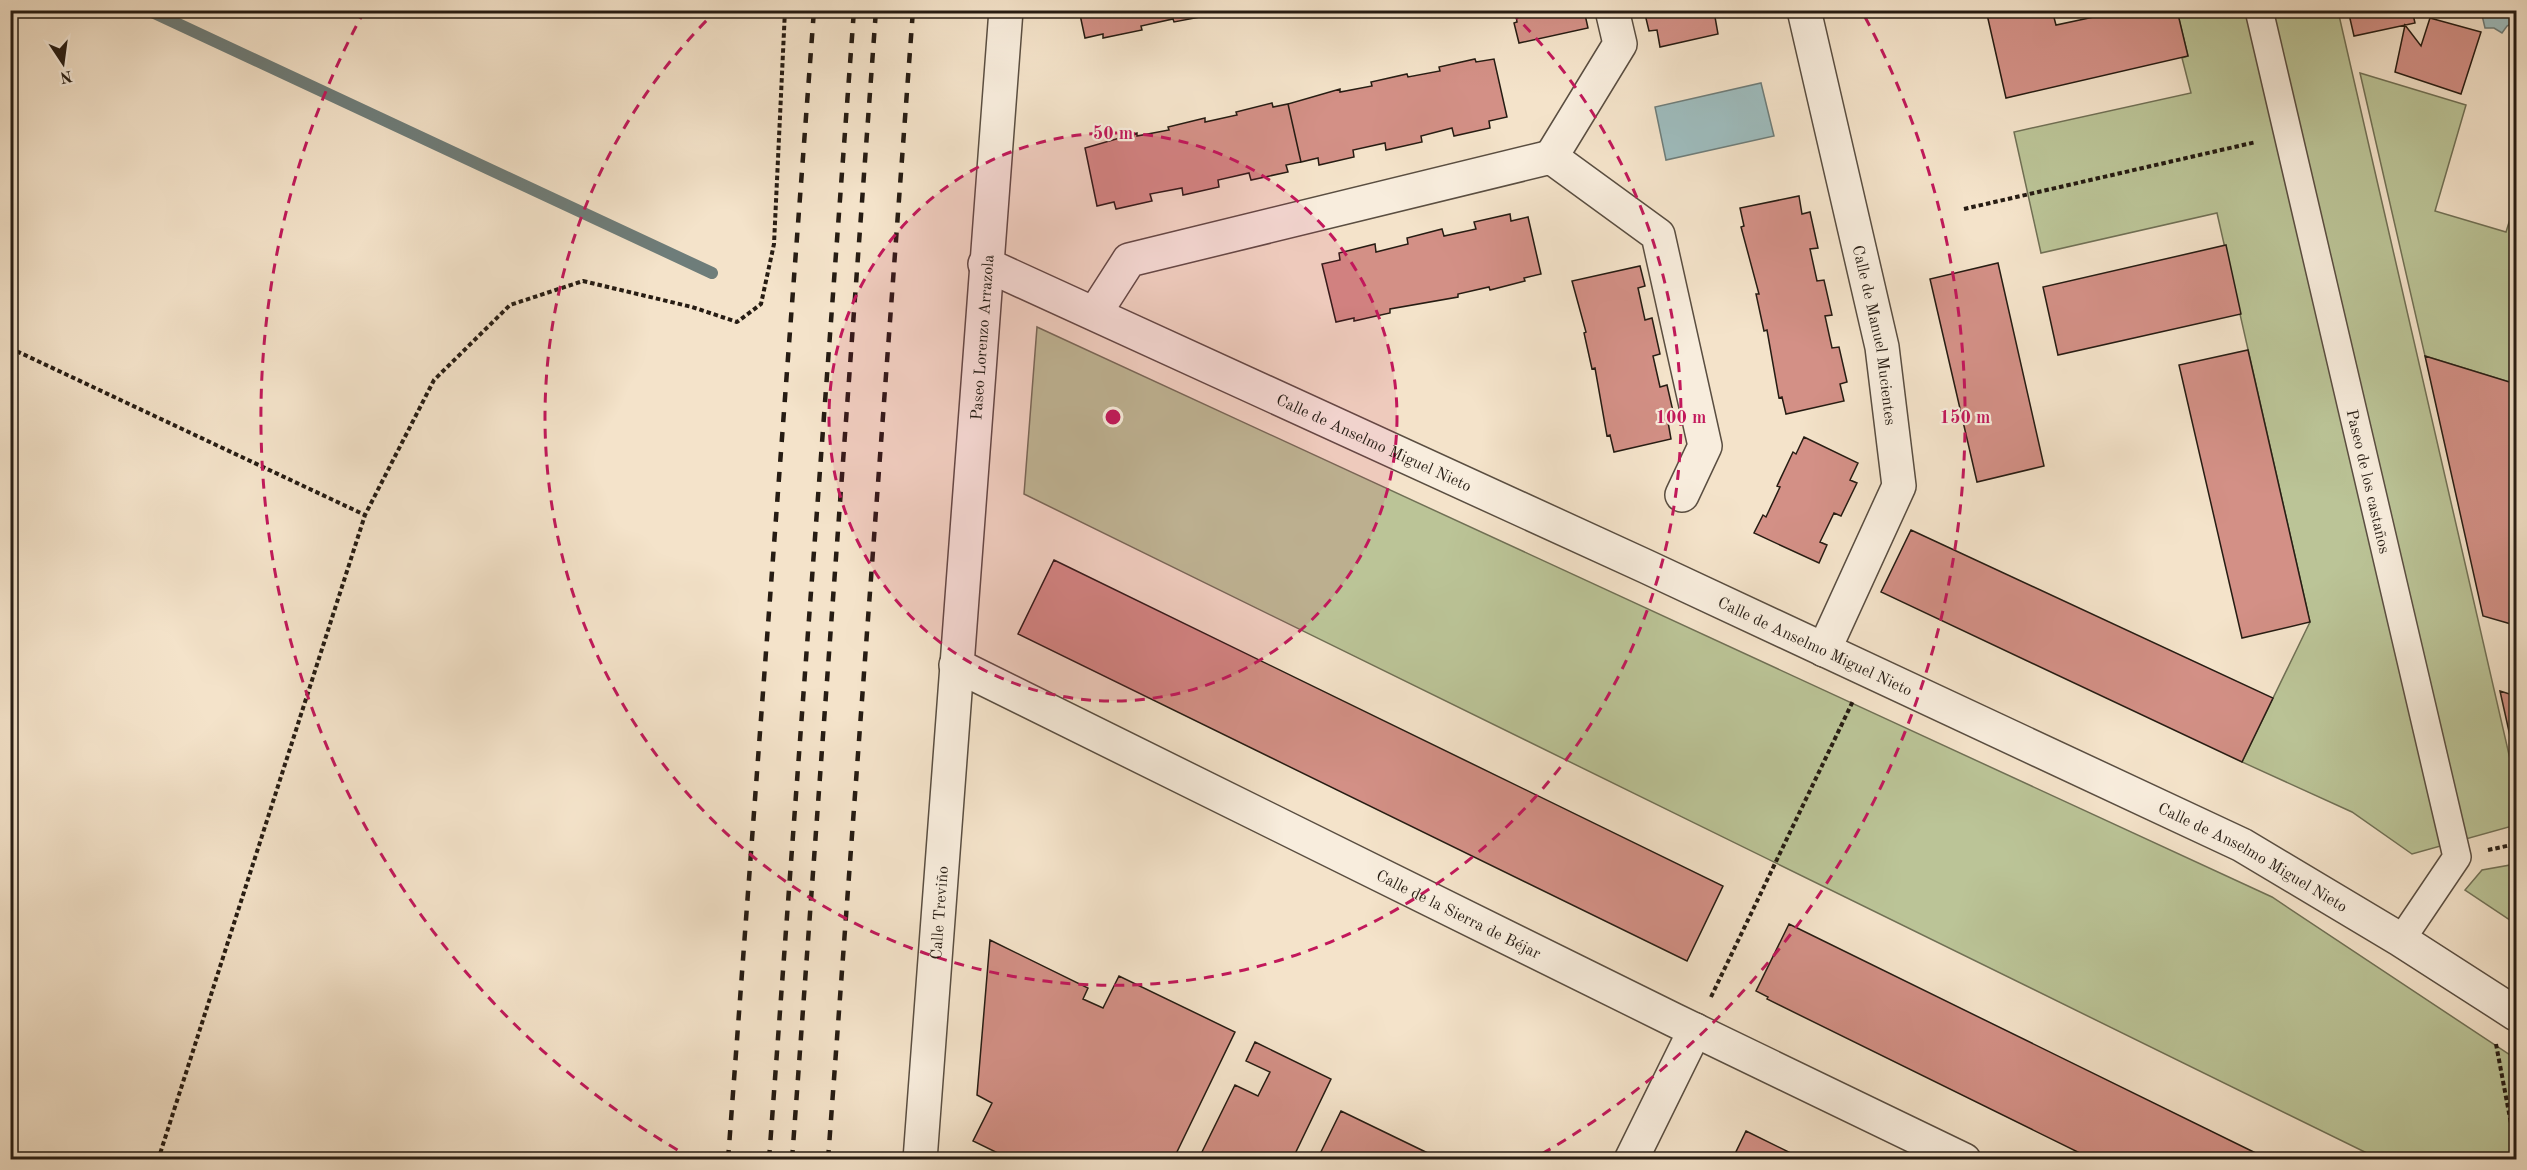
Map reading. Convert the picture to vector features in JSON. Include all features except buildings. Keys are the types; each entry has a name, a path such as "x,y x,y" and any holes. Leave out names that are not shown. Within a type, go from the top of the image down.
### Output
{"street":[{"name":"Paseo Lorenzo Arrazola","path":"956,665 1006,10"},
{"path":"1095,313 1129,260 1551,158 1620,44 1612,10"},
{"name":"Calle de Manuel Mucientes","path":"1804,10 1882,347 1899,486 1824,650"},
{"name":"Paseo de los castaños","path":"2259,10 2457,857 2400,940"},
{"path":"1551,158 1658,235 1705,447 1682,495"},
{"name":"Calle de Anselmo Miguel Nieto","path":"985,264 1645,566 1867,672 2242,845 2517,1014"},
{"name":"Calle de la Sierra de Béjar","path":"956,665 1695,1030 1964,1160"},
{"name":"Calle Treviño","path":"920,1160 956,665"},
{"path":"1631,1160 1695,1030"}],"path":[{"path":"158,1160 365,515 434,381 510,305 583,280 692,307 737,322 761,304 774,244 785,10"},
{"path":"1964,208 2288,134"},
{"path":"10,348 365,515"},
{"path":"1695,1030 1867,672"},
{"path":"2486,994 2517,1150"}],"green space":[{"path":"2177,11 2338,11 2516,785 2516,825 2412,854 2352,812 2242,762 2310,622 2217,213 2041,253 2014,132 2191,93 2182,58 2188,56"},
{"path":"2360,73 2466,105 2435,211 2506,232 2516,200 2516,384 2425,356"},
{"path":"1037,327 2272,897 2516,1059 2516,1159 2379,1159 1024,494"},
{"path":"2516,864 2516,924 2465,890 2482,870"}],"water":[{"path":"2481,11 2514,11 2516,21 2507,26 2502,33 2494,28 2485,28"},
{"path":"1761,83 1774,136 1666,160 1655,107"}],"waterway":[{"path":"148,10 712,273"}],"railway":[{"path":"728,1160 814,10"},
{"path":"769,1160 854,10"},
{"path":"792,1160 876,10"},
{"path":"828,1160 913,10"}]}
